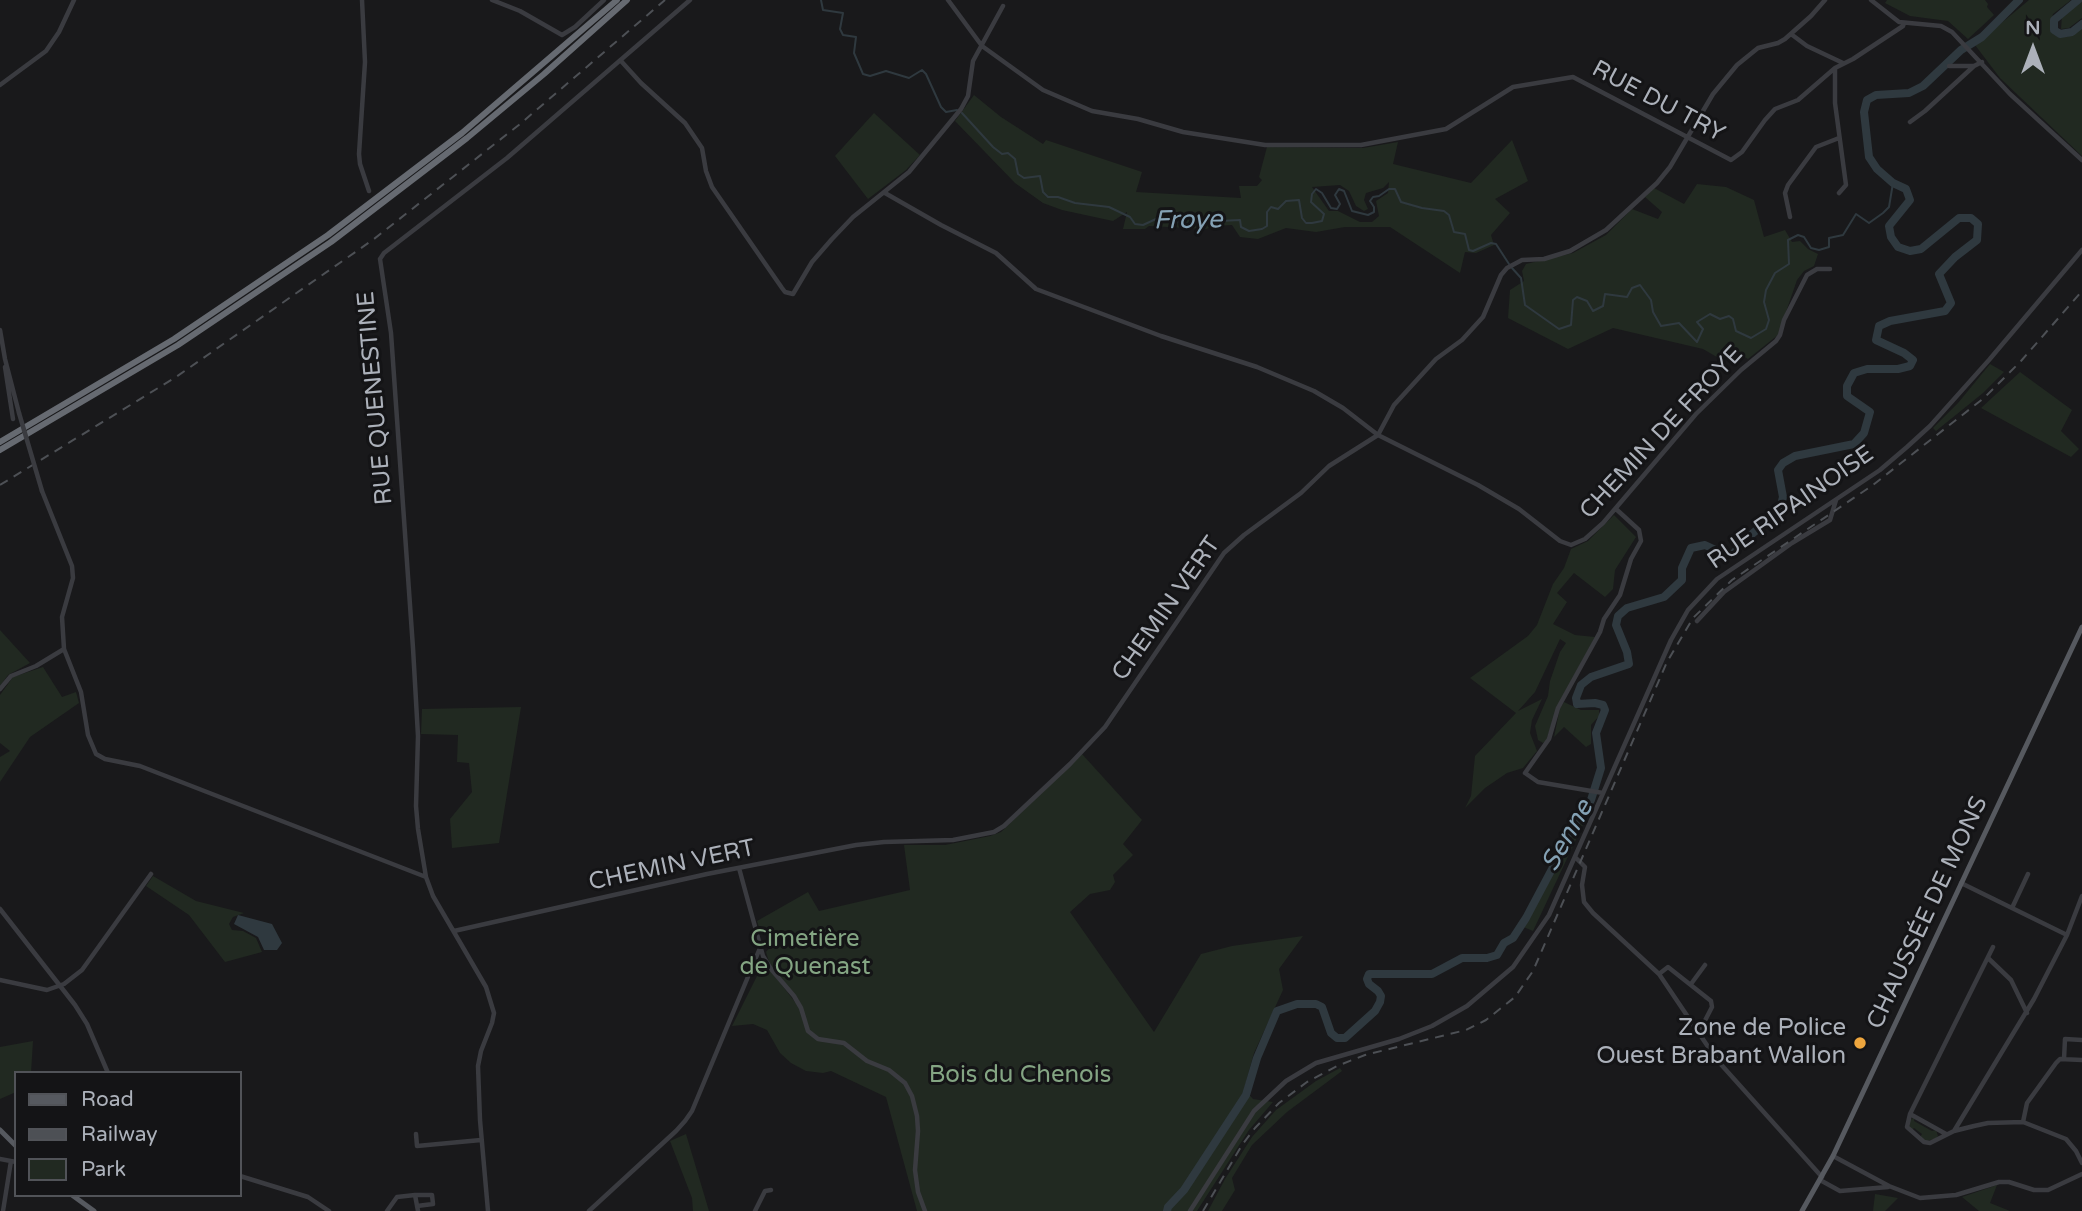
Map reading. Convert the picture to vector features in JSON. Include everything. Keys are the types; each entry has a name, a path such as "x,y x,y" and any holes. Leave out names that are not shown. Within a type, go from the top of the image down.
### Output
{"highway":[{"path":"0,442 174,339 318,243 462,134 617,0"},
{"path":"0,450 178,345 331,242 467,138 627,0"}],"main road":[{"name":"CHAUSSÉE DE MONS","path":"1802,1211 1833,1156 2082,628"},
{"path":"0,1130 14,1144"},
{"path":"75,1197 94,1211"}],"street":[{"path":"0,85 46,51 60,32 74,0"},
{"path":"362,0 365,62 359,154 369,191"},
{"path":"492,0 520,11 562,35 575,27 604,0"},
{"name":"RUE QUENESTINE","path":"488,1211 478,1066 494,1013 486,987 433,895 426,877 416,818 417,717 391,333 380,259 384,253 507,158 690,0"},
{"name":"RUE DU TRY","path":"948,0 980,44 1028,80 1096,113 1183,132 1265,145 1361,145 1446,129 1513,87 1573,77 1731,160 1742,152 1775,109 1798,100 1835,68 1853,59 1901,24"},
{"name":"CHEMIN VERT","path":"454,931 739,868 871,842 953,840 994,832 1004,826 1105,727 1224,553 1301,493 1329,466 1378,435 1394,405 1436,359 1462,340 1483,317 1501,275 1509,267 1522,260 1570,251 1606,230 1657,183 1670,167 1713,94 1737,65 1758,48 1778,43 1791,34 1825,0"},
{"path":"1875,1 1901,24 1941,26 1952,32 2016,100 2082,160"},
{"path":"621,61 685,123 700,145 712,187 785,292 793,294 812,262 832,239 853,217 917,164 960,111 967,101 973,61 1003,6"},
{"path":"1791,34 1807,46 1843,64"},
{"path":"1910,122 1982,62"},
{"path":"1949,66 1974,66"},
{"path":"1835,68 1839,138 1846,185 1839,193"},
{"path":"1790,217 1785,193 1788,185 1816,147 1839,138"},
{"name":"CHEMIN DE FROYE","path":"885,193 996,253 1036,289 1290,380 1334,402 1378,435 1478,485 1519,509 1567,544 1585,539 1616,509 1696,414 1780,335 1784,320 1807,275 1817,269 1830,269"},
{"name":"RUE RIPAINOISE","path":"1190,1211 1263,1101 1279,1086 1301,1071 1340,1055 1418,1032 1451,1016 1484,994 1513,967 1539,932 1671,640 1688,611 1717,579 1880,470 1930,426 1997,352 2082,250"},
{"path":"0,330 19,413 42,491 73,571 62,617 64,649 76,678 88,735 96,754 105,759 133,764 426,877"},
{"path":"5,359 5,379 13,419"},
{"path":"1697,621 1724,592 1792,543 1830,520 1836,499"},
{"path":"1600,793 1538,782 1525,773 1549,739 1558,708 1600,632 1604,619 1620,596 1631,559 1641,541 1639,530 1616,509"},
{"path":"0,689 11,676 36,666 64,649"},
{"path":"1575,857 1585,867 1582,885 1584,902 1659,974 1717,1060 1821,1178 1840,1191 1889,1186"},
{"path":"739,868 767,963 794,996 812,1035 818,1039 844,1043 867,1061 889,1069 905,1083 918,1116 915,1170 918,1192 925,1211"},
{"path":"0,980 47,990 60,985 82,970 151,874"},
{"path":"2012,908 2028,874"},
{"path":"1961,883 2067,935"},
{"path":"1954,1131 2027,1013 2067,935 2082,896"},
{"path":"0,909 87,1024 107,1071"},
{"path":"589,1211 676,1131 692,1111 761,947"},
{"path":"1993,947 1910,1114 1907,1127 1926,1143 1933,1143 1954,1131 1988,1123 2023,1122 2066,1139 2082,1163"},
{"path":"1988,958 2011,980 2027,1013"},
{"path":"1691,984 1704,965"},
{"path":"1659,974 1668,967 1713,1004 1698,1034"},
{"path":"2064,1059 2065,1039 2082,1040"},
{"path":"2023,1122 2027,1103 2056,1063 2060,1059 2082,1060"},
{"path":"1910,1114 1947,1134"},
{"path":"416,1135 417,1146 481,1140"},
{"path":"1833,1156 1904,1194 1935,1198 1956,1195 1999,1182 2009,1182 2034,1191 2048,1190 2082,1174"},
{"path":"0,1159 14,1161 3,1211"},
{"path":"242,1176 307,1197 329,1211"},
{"path":"755,1211 765,1191 771,1190"},
{"path":"387,1211 397,1196 415,1195 432,1195 433,1204 417,1209 415,1195"}],"green space":[{"path":"1887,0 1985,0 1994,15 1968,39 1948,21 1910,16 1885,3"},
{"path":"2029,0 2071,0 2053,14 2050,29 2055,33 2067,37 2082,25 2082,156 2000,78 1975,45"},
{"path":"2080,0 2082,18 2069,28 2061,29 2062,15"},
{"path":"974,95 1001,117 1043,144 1046,140 1142,172 1136,192 1241,198 1239,186 1257,186 1262,180 1259,177 1267,147 1363,148 1398,142 1393,164 1471,183 1512,140 1528,181 1495,199 1510,213 1491,235 1494,245 1476,253 1465,252 1460,273 1390,227 1345,227 1316,232 1286,228 1258,239 1240,237 1232,225 1206,229 1149,226 1145,229 1123,229 1127,212 1113,221 1043,203 1015,183 955,121","holes":["1389,182 1388,193 1376,201 1379,216 1372,222 1360,222 1338,211 1329,211 1312,187 1340,185 1349,191 1356,206 1364,211 1368,209 1364,200 1366,193 1383,188"]},
{"path":"874,113 920,155 906,170 868,199 835,156"},
{"path":"1697,184 1726,187 1754,200 1764,237 1785,230 1792,242 1800,241 1818,254 1814,266 1804,271 1797,280 1778,335 1748,359 1733,350 1726,352 1722,360 1703,349 1613,328 1568,349 1508,318 1510,290 1524,281 1522,271 1526,264 1573,253 1606,235 1632,209 1658,219 1662,212 1645,197 1654,188 1684,204"},
{"path":"1990,364 2004,372 1936,431 1933,428"},
{"path":"2020,372 2072,410 2061,431 2079,449 2071,457 1981,408"},
{"path":"1614,515 1636,537 1615,570 1613,589 1605,597 1574,573 1557,593 1567,602 1553,624 1575,635 1595,637 1558,705 1546,741 1543,743 1538,740 1535,726 1548,696 1560,652 1566,643 1560,639 1535,692 1518,711 1542,699 1532,720 1530,733 1537,751 1523,768 1507,773 1485,788 1465,808 1471,796 1475,756 1516,713 1470,678 1528,636 1537,625 1553,584 1564,568 1571,549 1588,541"},
{"path":"0,630 30,663 8,675 0,686"},
{"path":"43,667 62,697 76,692 79,703 30,737 0,782 0,757 10,751 0,743 0,695 13,677"},
{"path":"1564,702 1581,710 1599,710 1599,716 1591,725 1591,744 1586,747 1564,727 1554,737 1560,708"},
{"path":"521,707 499,843 452,848 450,819 472,792 469,763 457,762 458,735 421,734 422,709"},
{"name":"Bois du Chenois","path":"1082,754 1142,820 1123,844 1133,855 1113,875 1115,882 1110,890 1090,894 1070,912 1154,1032 1201,954 1232,946 1303,936 1279,969 1283,990 1254,1053 1244,1089 1253,1099 1273,1102 1249,1130 1197,1211 917,1211 886,1097 831,1071 806,1071 791,1063 780,1053 767,1030 753,1024 732,1026 764,962 795,1002 799,1000 770,965 766,952 771,946 771,940 765,932 761,933 757,921 808,892 819,911 910,890 904,845 945,845 1001,832"},
{"path":"1588,814 1533,931 1521,926 1566,840"},
{"path":"153,876 196,901 244,913 233,917 229,924 232,930 243,931 256,938 262,952 225,962 189,915 146,886"},
{"path":"33,1041 31,1071 14,1071 14,1093 0,1099 0,1047"},
{"path":"1340,1068 1342,1071 1287,1112 1252,1145 1232,1178 1235,1190 1222,1211 1208,1211 1252,1137 1276,1110 1316,1081"},
{"path":"1913,1118 1932,1131 1936,1130 1938,1136 1926,1141 1920,1137 1922,1134 1909,1128"},
{"path":"686,1134 709,1211 693,1211 692,1198 670,1141"},
{"path":"1997,1185 1990,1203 2010,1211 1979,1211 1962,1197"},
{"path":"1875,1194 1898,1198 1885,1211 1873,1211"}],"shaded area":[{"path":"238,915 272,924 282,943 277,950 264,950 258,937 234,924"}],"waterway":[{"name":"Froye","path":"821,0 823,10 843,13 840,29 843,35 856,37 854,53 863,74 870,76 886,71 909,78 922,70 941,107 946,112 957,110"},
{"name":"Senne","path":"1167,1211 1184,1190 1246,1095 1257,1058 1277,1011 1297,1004 1316,1004 1322,1007 1331,1033 1337,1038 1345,1038 1375,1011 1380,1002 1381,996 1367,979 1369,974 1432,974 1462,958 1487,958 1497,955 1504,943 1513,938 1552,869 1565,839 1591,800 1601,768 1596,733 1605,710 1603,705 1595,703 1577,704 1576,698 1581,685 1591,677 1629,664 1616,625 1618,616 1627,608 1664,597 1682,580 1682,568 1691,548 1705,545 1724,554 1733,554 1781,505 1783,497 1778,470 1783,463 1795,456 1854,444 1864,433 1870,412 1847,396 1847,386 1854,373 1867,369 1898,369 1910,366 1913,360 1876,340 1879,326 1890,321 1945,311 1951,303 1939,274 1977,240 1978,224 1971,218 1959,218 1921,249 1910,251 1898,247 1891,237 1889,226 1910,200 1906,189 1893,183 1877,169 1869,157 1864,112 1867,100 1876,95 1909,93 1923,86 1961,50 1982,37 2019,0"},
{"name":"Senne","path":"2078,0 2054,20 2054,30 2060,34 2072,32 2082,24"},
{"name":"Froye","path":"962,113 993,147 1015,159 1018,174 1024,178 1040,176 1043,192 1048,197 1109,207 1130,217 1135,224 1143,225 1156,219 1189,224 1199,219 1205,225 1210,221 1209,217 1214,216 1219,221 1240,220 1241,227 1249,231 1267,226 1267,212 1271,207 1278,209 1286,201 1299,200 1302,218 1306,223 1312,223 1322,221 1324,214 1311,202 1316,189 1322,193 1331,208 1337,209 1340,204 1335,195 1339,189 1344,191 1352,211 1368,215 1374,212 1370,201 1373,197 1395,189 1401,202 1444,211 1449,215 1454,232 1465,234 1469,250 1496,244 1509,264"},
{"name":"Froye","path":"1512,268 1521,278 1525,305 1559,329 1571,325 1573,300 1577,297 1587,301 1593,311 1603,306 1605,294 1627,297 1632,288 1640,285 1651,300 1653,312 1661,326 1679,323 1697,342 1703,329 1697,322 1710,314 1720,319 1729,316 1733,319 1736,331 1751,338 1766,329 1769,320 1764,302 1766,290 1775,273 1789,264 1788,240 1798,235 1804,237 1811,248 1819,250 1829,247 1829,238 1843,235 1856,214 1869,223 1883,213 1889,207 1893,183"}],"railway":[{"path":"0,485 176,377 374,239 520,124 665,0"},
{"path":"1203,1211 1255,1128 1279,1103 1307,1082 1365,1055 1466,1030 1486,1020 1515,997 1533,971 1667,662 1693,618 1732,580 1873,485 1984,398 2021,361 2082,291"}],"place":[{"name":"Zone de Police Ouest Brabant Wallon","path":"1860,1043"}],"park label":[{"name":"Cimetière de Quenast","path":"805,954"}]}
